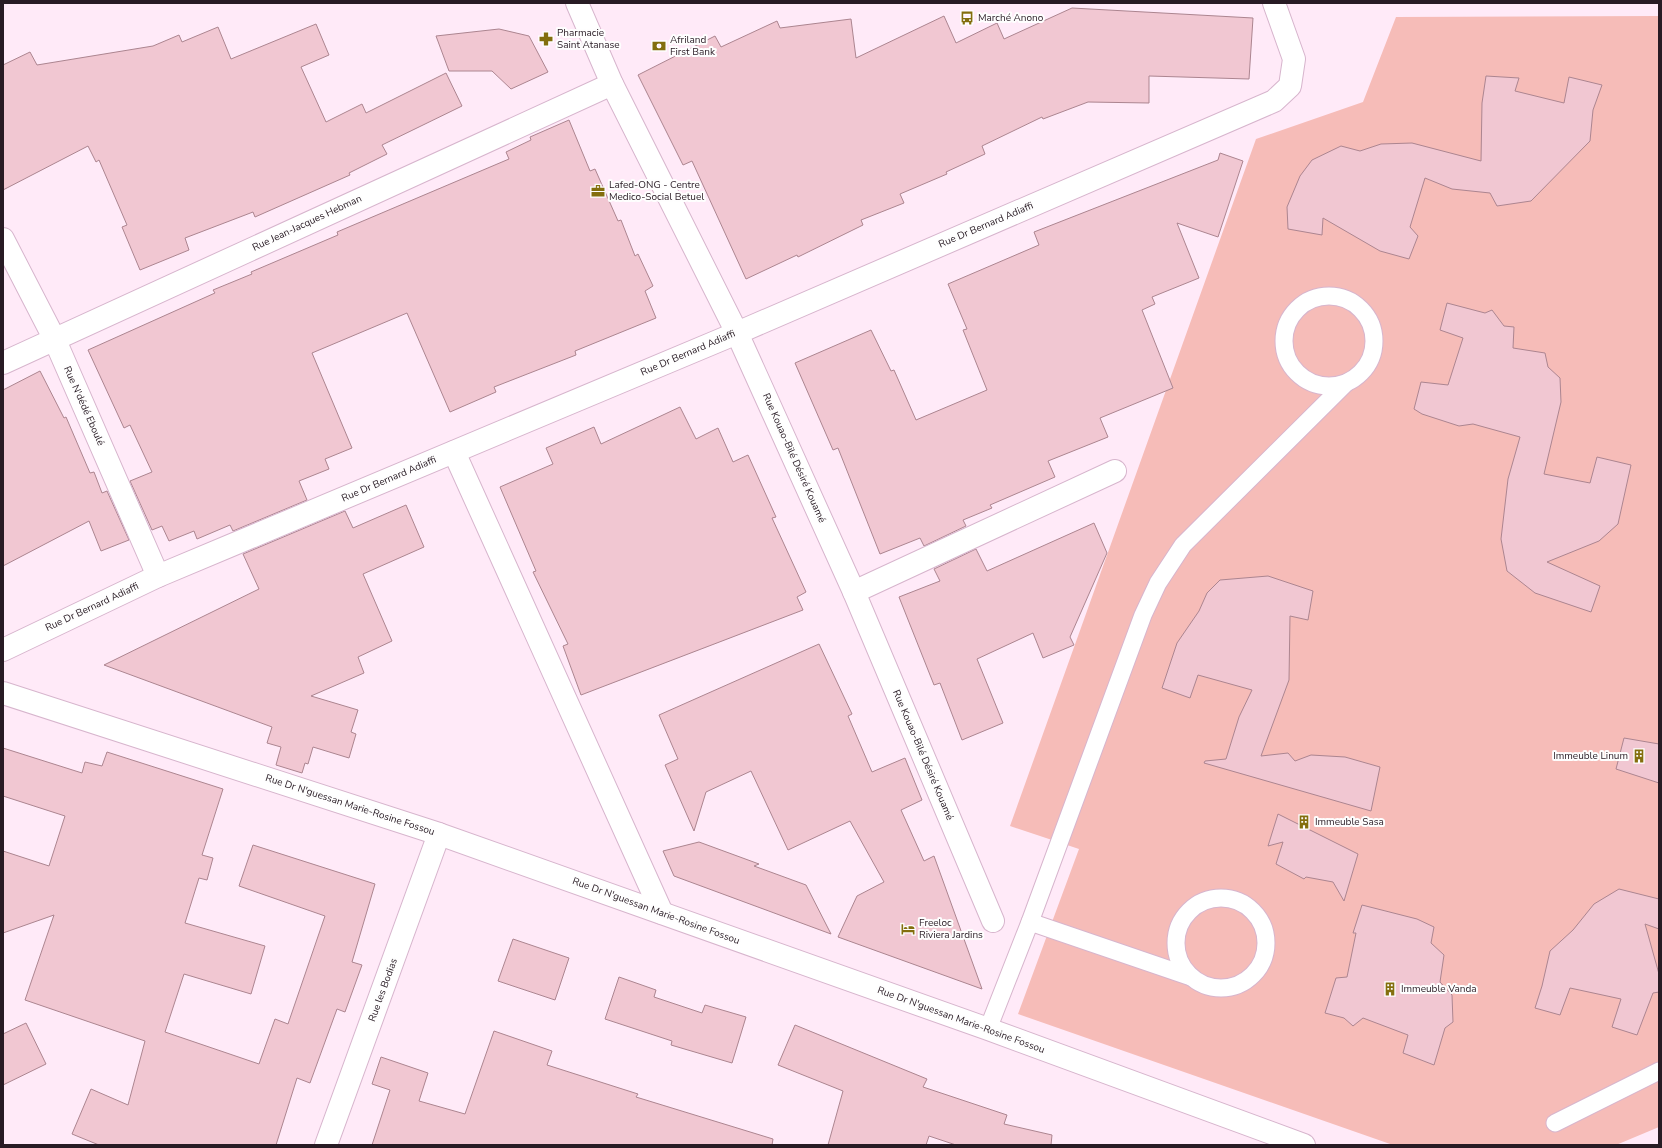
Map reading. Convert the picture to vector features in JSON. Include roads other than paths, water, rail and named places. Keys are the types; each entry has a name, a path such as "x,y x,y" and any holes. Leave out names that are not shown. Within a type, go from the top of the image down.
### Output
{"street":[{"name":"Rue Kouao-Bilé Désiré Kouamé","path":"577,3 612,84 736,333 854,592 993,921"},
{"name":"Rue Dr Bernard Adiaffi","path":"3,650 158,576 736,333 1274,101 1290,86 1294,59 1274,3"},
{"name":"Rue Jean-Jacques Hebman","path":"3,363 54,338 612,84"},
{"name":"Rue N'dédé Eboulé","path":"3,239 54,338 158,576"},
{"path":"454,452 662,913"},
{"path":"854,592 1115,471"},
{"name":"Rue Dr N'guessan Marie-Rosine Fossou","path":"3,693 439,834 988,1029 1304,1145"},
{"name":"Rue les Bodias","path":"326,1145 439,834"}],"lane":[{"path":"988,1029 1030,922 1140,622 1158,583 1183,545 1346,383 1361,373 1370,358 1374,341 1371,323 1361,309 1346,299 1329,296 1312,300 1297,309 1287,324 1284,341 1287,358 1297,373 1312,383 1329,386 1346,383"},
{"path":"1030,922 1191,977 1206,986 1224,988 1241,984 1255,973 1264,958 1266,940 1262,923 1251,909 1236,900 1218,898 1201,902 1187,913 1178,928 1176,946 1180,963 1191,977"},
{"path":"1555,1123 1659,1071"}],"place":[{"name":"Marché Anono","path":"967,18"},
{"name":"Pharmacie Saint Atanase","path":"546,39"},
{"name":"Afriland First Bank","path":"659,46"},
{"name":"Lafed-ONG - Centre Medico-Social Betuel","path":"598,191"},
{"name":"Immeuble Linum","path":"1639,756"},
{"name":"Immeuble Sasa","path":"1304,822"},
{"name":"Freeloc Riviera Jardins","path":"908,929"},
{"name":"Immeuble Vanda","path":"1390,989"}]}
